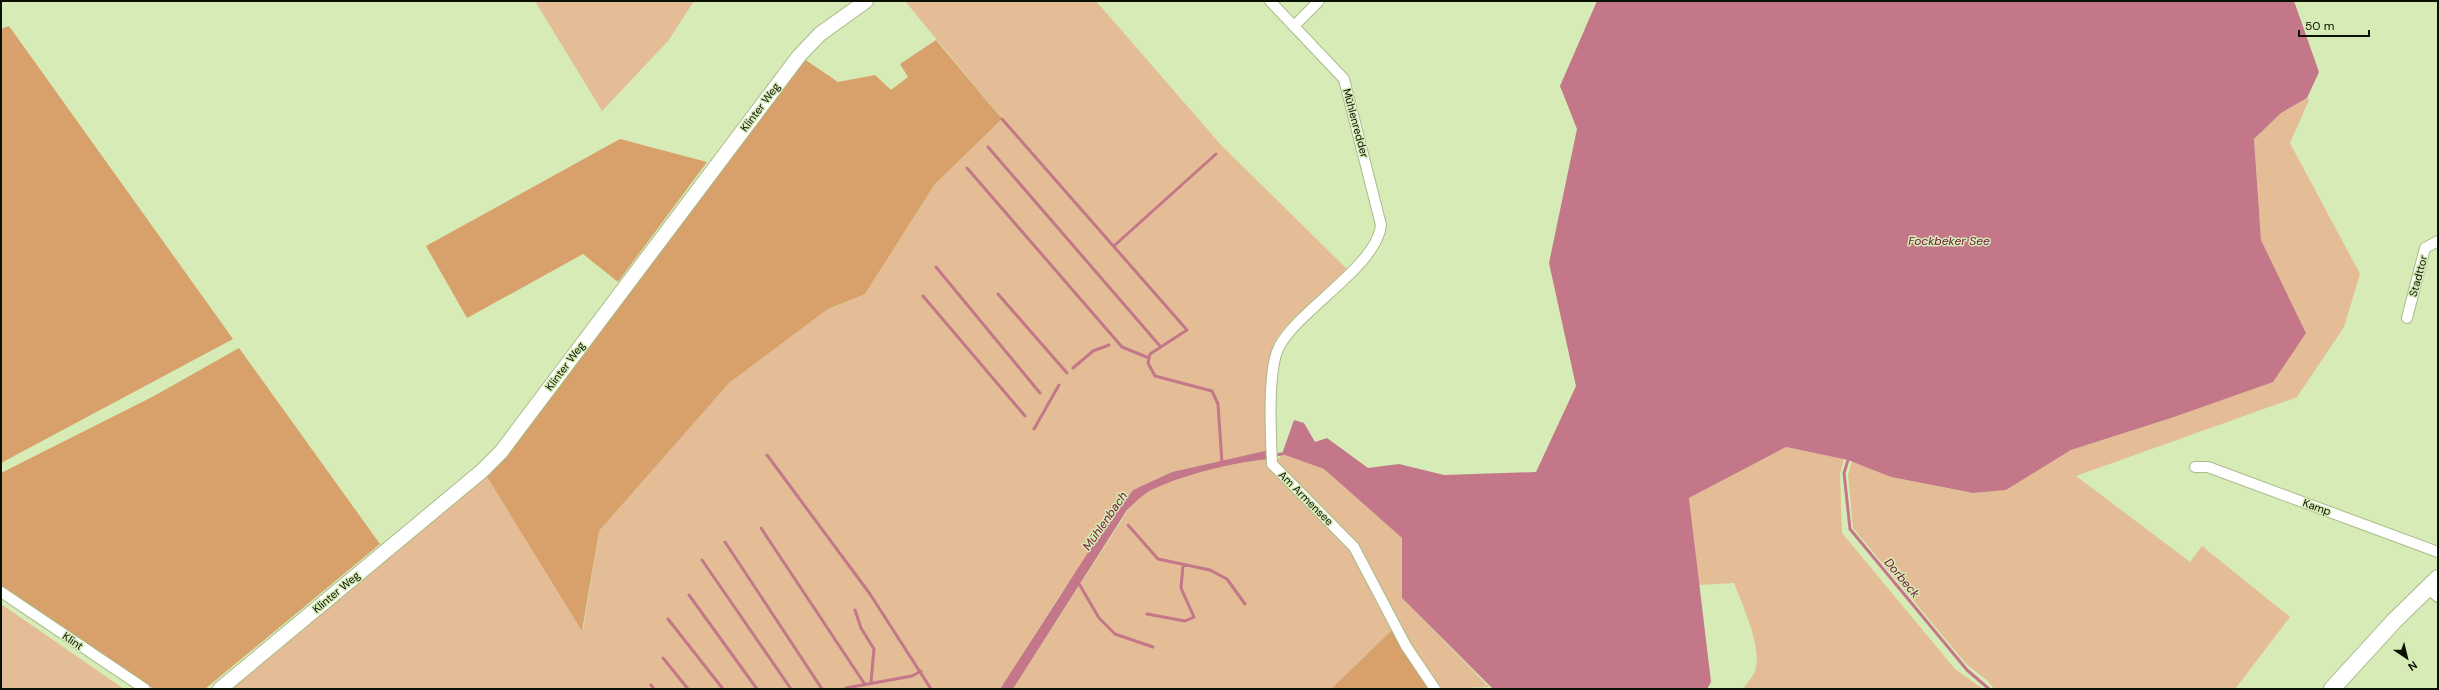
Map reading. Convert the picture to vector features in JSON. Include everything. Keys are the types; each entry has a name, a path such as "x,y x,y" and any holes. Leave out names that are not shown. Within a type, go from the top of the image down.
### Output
{"main road":[{"path":"2332,689 2394,621 2434,588"}],"street":[{"name":"Klinter Weg","path":"220,689 476,476 501,452 799,56 820,34 866,1"},
{"name":"Mühlenredder","path":"1270,1 1344,79 1381,225"},
{"path":"1294,26 1319,1"},
{"name":"Am Armensee","path":"1381,225 1380,234 1354,270 1288,332 1278,348 1273,368 1272,464 1354,547 1406,646 1435,689"},
{"name":"Stadttor","path":"2407,318 2425,248 2438,241"},
{"name":"Kamp","path":"2195,467 2208,467 2438,552"},
{"name":"Klint","path":"1,592 145,689"}],"shaded area":[{"path":"535,1 694,1 668,41 602,111"},
{"path":"905,1 1096,1 1221,145 1348,270 1307,306 1286,327 1273,346 1267,383 1269,450 1172,472 1133,490 1060,595 1000,689 230,689 486,475 583,630 599,531 729,383 828,309 865,294 935,184 1002,119"},
{"path":"9,26 233,339 1,463 1,29"},
{"path":"936,40 1002,119 935,184 865,294 828,309 729,383 599,531 582,631 486,475 804,59 838,82 875,75 891,90 908,77 900,64"},
{"path":"2307,98 2309,100 2290,143 2360,274 2344,327 2297,397 2076,476 2190,562 2202,546 2290,617 2235,689 1994,689 1988,681 1967,665 1853,528 1848,475 1852,461 1891,477 1946,488 1973,493 2006,490 2071,450 2171,418 2306,333 2261,240 2254,139 2281,113"},
{"path":"620,139 707,162 618,282 583,254 467,318 426,246"},
{"path":"239,348 380,544 205,689 154,689 1,586 1,473 154,396"},
{"path":"1786,447 1844,459 1840,474 1842,533 1955,669 1983,689 1743,689 1755,671 1757,661 1754,639 1734,583 1699,585 1689,498"},
{"path":"1282,454 1324,469 1402,538 1402,598 1489,687 1441,689 1409,644 1358,545 1274,465"},
{"path":"1270,459 1351,549 1392,630 1331,689 1013,689 1128,510 1140,498 1148,492 1161,486 1191,475 1224,466"},
{"path":"1,604 124,689 1,689"},
{"path":"1392,630 1432,689 1331,689"}],"water":[{"name":"Fockbeker See","path":"1597,1 2294,1 2319,72 2307,98 2281,113 2254,139 2261,240 2306,333 2273,382 2171,418 2071,450 2006,490 1973,493 1891,477 1848,460 1786,447 1689,498 1711,682 1707,689 1493,689 1402,598 1402,538 1324,469 1282,454 1294,420 1304,423 1315,442 1327,438 1368,468 1399,464 1444,475 1536,472 1576,386 1549,263 1577,129 1560,86"},
{"path":"1269,450 1270,459 1224,466 1191,475 1161,486 1148,492 1140,498 1127,510 1013,689 1000,689 1098,537 1133,490 1172,472"}],"waterway":[{"path":"1002,119 1187,330 1150,354 1148,363 1155,376 1212,391 1218,404 1222,463"},
{"path":"988,147 1160,346"},
{"path":"1115,245 1216,154"},
{"path":"967,168 1122,347 1149,358"},
{"path":"936,267 1040,393"},
{"path":"998,294 1067,373"},
{"path":"923,296 1025,416"},
{"path":"1073,368 1093,351 1109,345"},
{"path":"1034,429 1059,385"},
{"name":"Mühlenbach","path":"1274,455 1282,454"},
{"path":"767,455 870,594 931,689"},
{"name":"Dorbeck","path":"1848,460 1844,473 1850,529 1967,670 1989,689"},
{"path":"1128,525 1158,559 1210,570 1227,579 1245,604"},
{"path":"761,528 864,683"},
{"path":"725,542 822,689"},
{"path":"702,560 791,689"},
{"path":"1147,614 1185,621 1194,617 1181,588 1183,565"},
{"path":"1078,582 1099,618 1115,634 1153,647"},
{"path":"689,595 757,689"},
{"path":"855,610 861,628 874,649 871,682"},
{"path":"668,619 723,689"},
{"path":"663,658 688,689"},
{"path":"846,688 912,676 921,671"},
{"path":"651,685 654,689"}]}
